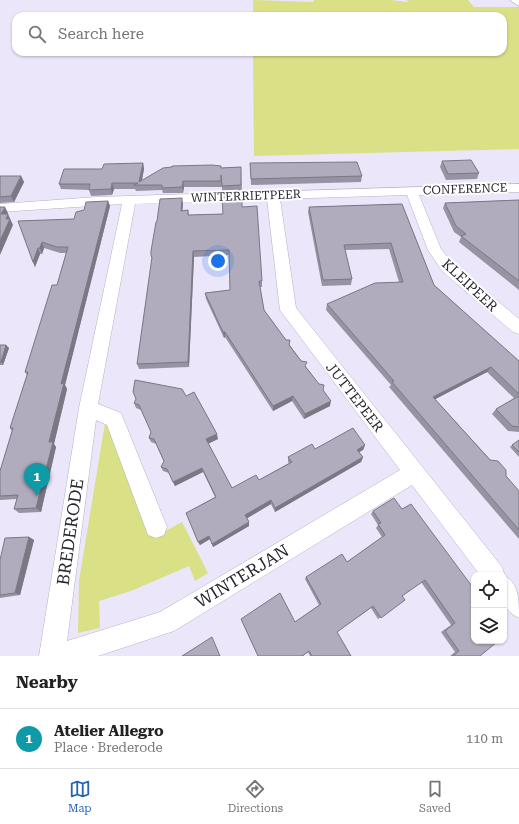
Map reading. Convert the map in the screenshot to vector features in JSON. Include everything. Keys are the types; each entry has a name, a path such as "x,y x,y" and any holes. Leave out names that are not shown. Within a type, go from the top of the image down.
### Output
{"street":[{"path":"514,0 519,3"},
{"name":"CONFERENCE","path":"410,191 519,188"},
{"name":"WINTERRIETPEER","path":"0,208 58,203 410,191"},
{"name":"KLEIPEER","path":"410,191 435,250 447,267 519,328"},
{"name":"JUTTEPEER","path":"273,195 288,310 492,572"},
{"name":"BREDERODE","path":"52,656 88,408 130,201"},
{"path":"88,408 114,419 156,527"},
{"name":"WINTERJAN","path":"59,656 165,622 414,473"},
{"path":"507,591 519,606"}],"green space":[{"path":"253,0 313,2 314,0 390,0 408,2 407,0 468,0 474,7 519,7 519,149 254,156 253,56 507,56 507,12 253,12"},
{"path":"105,423 113,424 156,536 182,522 208,573 195,581 189,566 131,591 99,601 100,628 78,633 79,581"}],"building":[{"path":"471,160 479,173 448,174 442,161"},
{"path":"357,162 362,176 251,179 250,163"},
{"path":"143,163 139,182 163,168 172,166 212,165 221,166 221,168 241,167 241,185 222,186 221,175 221,181 183,181 182,187 162,188 162,185 112,183 111,189 89,190 90,184 59,184 64,169 102,169 104,164"},
{"path":"0,176 21,176 11,196 0,197"},
{"path":"222,196 242,196 242,207 257,206 262,281 259,281 264,310 286,340 290,340 289,345 301,361 307,362 305,366 319,384 324,385 323,390 331,401 305,414 293,396 273,406 225,332 223,332 205,293 230,290 229,250 193,251 188,362 137,364 152,257 151,251 160,199 182,198 181,211 188,210 188,215 223,214"},
{"path":"519,200 519,281 461,236 466,234 456,226 445,203"},
{"path":"108,201 61,384 64,383 49,442 53,442 36,508 14,509 18,495 0,496 0,471 13,428 10,428 28,372 25,372 52,285 57,285 68,247 57,247 42,242 33,262 18,221 74,219 76,212 84,210 86,202"},
{"path":"402,204 434,285 519,361 519,394 491,367 433,397 490,460 498,461 506,470 506,476 519,491 519,530 392,382 394,381 327,304 375,283 403,282 391,243 344,245 352,279 323,280 309,207"},
{"path":"0,207 5,207 1,214 8,214 6,219 10,219 0,241"},
{"path":"0,345 6,345 1,362 0,362"},
{"path":"135,380 182,389 186,396 194,392 217,434 206,439 232,488 256,475 259,480 292,462 288,457 312,444 315,449 353,428 365,445 357,450 363,457 275,508 271,500 245,515 249,522 212,544 209,536 198,542 186,513 216,497 202,468 173,482 167,469 161,467 164,461 154,439 149,438 151,432 139,405 134,403 136,399 133,392"},
{"path":"519,396 519,427 512,426 496,409"},
{"path":"519,440 519,452 512,445"},
{"path":"394,498 402,509 411,504 471,585 471,644 495,644 480,656 453,656 459,651 445,631 455,623 425,580 402,596 405,600 381,618 373,606 337,632 351,656 312,656 309,651 302,656 258,656 241,619 280,593 295,622 321,604 306,577 342,554 347,562 385,535 378,524 381,523 373,511"},
{"path":"29,537 15,593 0,595 0,560 5,538"},
{"path":"212,637 220,656 182,656"}],"place":[{"name":"Atelier Allegro","path":"37,496"}]}
